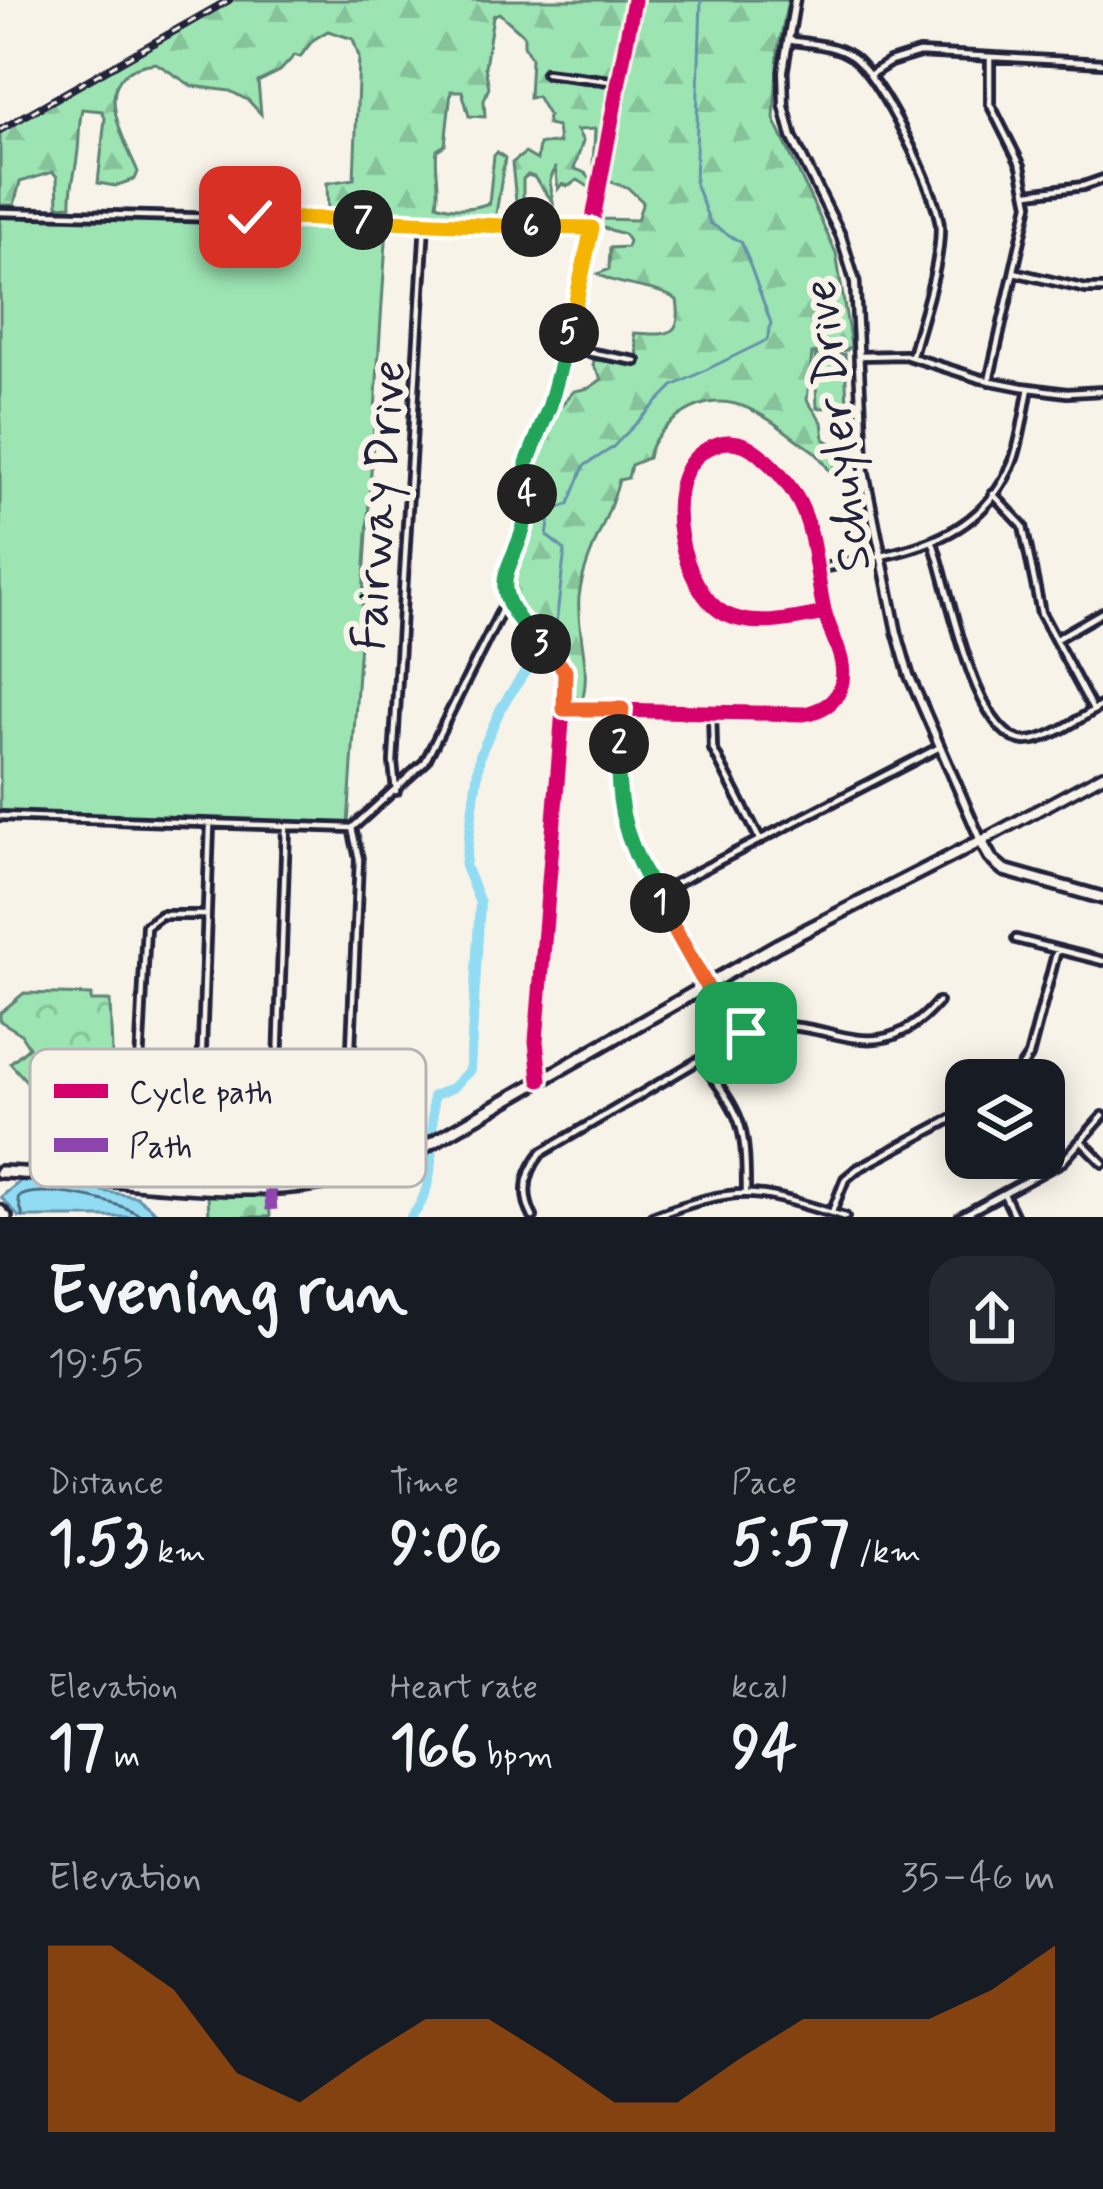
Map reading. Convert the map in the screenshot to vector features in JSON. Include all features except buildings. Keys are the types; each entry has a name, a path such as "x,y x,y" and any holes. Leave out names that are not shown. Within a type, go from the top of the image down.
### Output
{"main road":[{"path":"426,1146 823,920 905,882 1103,775"},
{"path":"981,841 991,859 1012,874 1103,898"},
{"path":"0,1172 30,1174"},
{"path":"186,1187 236,1187"}],"street":[{"path":"540,1080 536,1041 564,709 563,665 506,602 502,588 526,518 527,463 550,405 592,228 634,0"},
{"name":"Schuyler Drive","path":"795,0 782,82 786,118 850,262 864,471 880,556 903,656 981,841"},
{"path":"788,40 846,53 871,74 929,188 939,216 937,249 912,356"},
{"path":"871,74 919,53 1103,63"},
{"path":"989,381 1028,213 1021,166 990,104 990,57"},
{"path":"546,74 618,82"},
{"path":"1028,193 1103,179"},
{"path":"0,212 592,228"},
{"name":"Fairway Drive","path":"396,791 393,762 424,222"},
{"path":"1014,272 1103,290"},
{"path":"565,348 636,361"},
{"path":"859,356 912,356 989,381 1067,393 1102,392 1103,404"},
{"path":"817,569 934,543 959,527 993,494 1016,453 1029,388"},
{"path":"564,709 804,714 831,702 839,690 842,665 825,613 802,503 786,478 744,443 726,441 712,446 690,463 678,488 676,510 694,576 709,602 730,616 746,619 784,620 825,613"},
{"path":"993,494 1012,509 1024,529 1038,600 1094,710"},
{"path":"934,543 960,640 998,728 1016,739 1036,740 1103,705"},
{"path":"0,815 352,827 425,762 506,602"},
{"path":"1055,640 1103,612"},
{"path":"622,709 618,807 628,842 736,1039"},
{"path":"712,711 713,749 759,838"},
{"path":"655,894 939,747"},
{"path":"200,1049 211,825"},
{"path":"279,1049 286,827"},
{"path":"351,1049 359,859 352,827"},
{"path":"140,1049 146,926 161,915 206,915"},
{"path":"1016,939 1103,961"},
{"path":"1027,1059 1057,950"},
{"path":"533,1217 526,1180 541,1153 736,1039 770,1024 794,1024 868,1042 885,1041 924,1018 938,1002"},
{"path":"700,1060 729,1096 738,1116 745,1143 746,1191"},
{"path":"960,1217 1064,1161 1103,1116"},
{"path":"832,1213 845,1179 857,1169 945,1122"},
{"path":"1083,1143 1103,1163"},
{"path":"652,1217 719,1194 746,1191 784,1197 845,1217"},
{"path":"1004,1194 1016,1217"}],"green space":[{"path":"231,0 629,0 598,176 593,165 595,129 577,130 583,141 574,169 587,175 592,189 578,180 558,189 555,167 550,181 553,202 528,175 523,179 523,222 518,220 512,163 525,153 537,160 539,144 559,143 557,127 547,125 548,115 537,96 529,98 531,58 524,35 499,13 493,16 485,67 489,87 485,117 469,116 462,91 451,91 445,145 436,157 437,204 456,208 489,203 494,155 497,152 505,158 495,220 328,213 327,183 354,179 359,57 353,39 328,31 313,40 300,57 295,55 280,71 258,82 261,114 230,91 192,86 156,63 134,68 121,78 114,106 138,172 135,179 115,186 98,183 105,118 102,111 82,109 71,205 58,206 53,172 20,182 14,205 0,205 0,132"},
{"path":"639,0 788,0 778,51 774,119 836,253 851,346 812,353 807,400 822,422 824,439 849,454 842,472 831,473 813,451 764,416 721,402 690,409 665,428 648,458 631,465 628,478 619,480 586,567 579,597 585,675 582,701 575,699 562,656 512,602 508,585 530,523 532,472 551,417 574,391 602,379 594,360 640,365 634,333 669,332 677,323 677,300 598,274 609,269 610,248 627,247 629,241 624,234 597,226 600,219 637,220 643,202 627,187 608,181"},
{"path":"0,216 387,227 348,825 0,811"},
{"path":"845,354 847,407 817,408 815,355"},
{"path":"24,993 91,995 91,1001 110,1001 112,1049 30,1049 29,1084 10,1063 29,1047 20,1033 0,1021 0,1013"},
{"path":"269,1191 270,1217 209,1217 208,1193"}],"water":[{"path":"23,1179 30,1179 30,1187 99,1187 137,1197 162,1217 19,1217 1,1197"}],"waterway":[{"path":"554,640 565,550 547,536 551,511 569,504 584,466 612,448 673,386 767,340 771,323 742,243 710,223 695,183 701,0"},
{"path":"411,1217 429,1176 433,1096 452,1088 470,1070 480,903 465,866 480,755 501,708 524,673 546,657"}],"railway":[{"path":"0,130 229,0"}],"marked path":[{"path":"266,1190 270,1190 272,1217"}],"cycle path":[{"path":"540,1080 536,1041 566,673 559,659 510,608 502,588 526,518 527,463 558,377 584,267 634,0"},
{"path":"564,709 804,714 837,695 841,659 824,610 802,507 778,472 752,449 731,442 716,445 688,468 680,489 681,538 697,584 710,602 737,619 775,621 825,613"}],"route":[{"path":"250,217 592,228 558,377 527,463 526,518 502,588 510,608 563,665 564,709 622,709 616,790 628,842 724,1020 736,1039 746,1033"}]}
